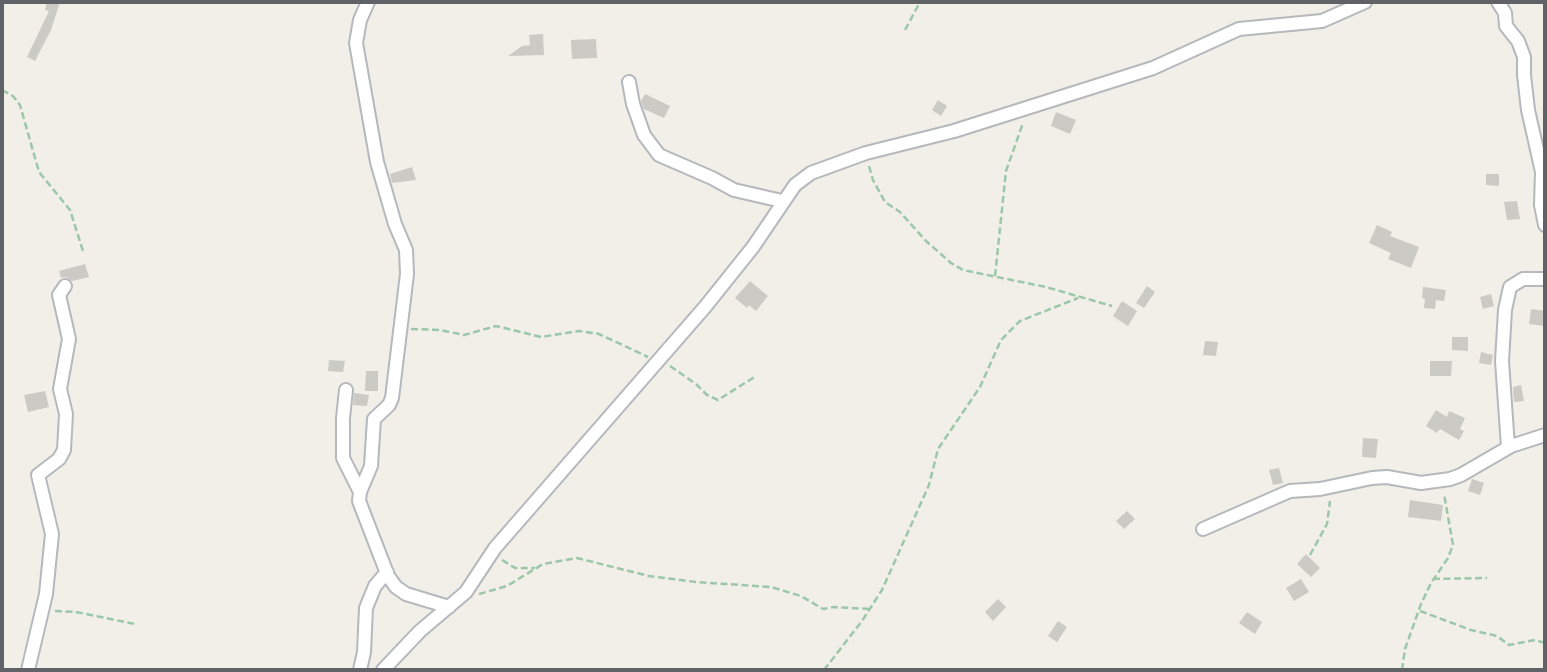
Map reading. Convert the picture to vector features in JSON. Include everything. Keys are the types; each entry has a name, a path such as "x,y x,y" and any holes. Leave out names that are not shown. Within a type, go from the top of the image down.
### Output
{"street":[{"path":"368,2 360,20 356,43 377,162 395,224 406,250 407,274 392,398 389,405 374,419 371,466 359,500 387,572 396,587 406,594 449,607"},
{"path":"383,670 420,631 466,592 495,548 605,419 638,387 752,247 782,201 795,185 811,173 862,154 954,131 1153,68 1239,29 1322,22 1365,2"},
{"path":"1498,2 1505,13 1506,26 1518,41 1524,57 1528,110 1542,172 1541,205 1545,225"},
{"path":"629,82 644,135 659,155 734,190 782,201"},
{"path":"1508,447 1502,361 1510,287 1523,279 1545,279"},
{"path":"28,670 41,610 52,534 38,475 59,459 64,450 66,414 60,389 69,340 59,295 65,286"},
{"path":"346,390 343,458 360,492"},
{"path":"1203,529 1281,494 1387,477 1421,483 1443,480 1461,475 1508,447 1545,435"},
{"path":"360,670 366,608 375,586 387,572"}],"path":[{"path":"905,30 920,2"},
{"path":"2,90 13,96 20,105 39,172 45,183 69,210 83,251"},
{"path":"995,276 1006,172 1024,120 1034,105"},
{"path":"862,154 887,204 900,212 926,241 951,263 963,270 1046,287 1112,306"},
{"path":"824,670 870,609 896,561 929,485 938,449 980,387 1001,340 1020,321 1078,298"},
{"path":"400,329 440,330 464,335 496,327 541,337 572,332 598,334 675,368 714,400 722,399 756,376"},
{"path":"1402,670 1405,649 1418,611 1453,545 1443,480"},
{"path":"1310,555 1327,524 1330,487"},
{"path":"495,548 506,564 515,568 536,568"},
{"path":"466,592 478,594 507,586 536,568 560,559 577,558 649,576 771,587 801,596 823,609 870,609"},
{"path":"1433,579 1487,578"},
{"path":"41,610 76,612 135,624"},
{"path":"1418,611 1471,630 1497,636 1509,645 1535,640 1545,643"}],"building":[{"path":"47,2 60,2 51,30 35,61 27,57 49,11 45,10"},
{"path":"543,34 544,55 508,56 522,46 530,45 529,35"},
{"path":"596,39 597,58 572,59 571,40"},
{"path":"645,94 670,106 664,118 644,109 641,101"},
{"path":"938,100 947,106 941,116 932,110"},
{"path":"1056,112 1076,120 1070,134 1051,126"},
{"path":"412,167 416,180 392,183 390,174"},
{"path":"1486,174 1499,174 1499,186 1486,185"},
{"path":"1517,201 1520,219 1507,220 1504,202"},
{"path":"1377,225 1392,232 1390,236 1419,247 1411,268 1388,259 1391,253 1369,243"},
{"path":"85,264 89,277 72,281 66,277 61,278 59,271"},
{"path":"750,281 768,296 756,311 749,305 747,308 735,298"},
{"path":"1147,286 1155,292 1144,308 1136,303"},
{"path":"1423,287 1446,290 1444,301 1436,300 1435,309 1424,308"},
{"path":"1491,294 1494,306 1483,309 1480,297"},
{"path":"1122,301 1137,311 1128,326 1113,316"},
{"path":"1531,309 1545,311 1545,326 1529,324"},
{"path":"1452,337 1468,337 1468,351 1452,350"},
{"path":"1205,341 1218,342 1216,356 1203,355"},
{"path":"1481,352 1493,355 1491,365 1479,363"},
{"path":"329,360 345,361 343,372 328,371"},
{"path":"1430,361 1452,361 1451,376 1430,376"},
{"path":"366,371 378,371 378,391 365,391"},
{"path":"1521,385 1524,401 1514,402 1513,387"},
{"path":"45,391 49,407 28,412 24,395"},
{"path":"354,393 369,395 367,406 353,405"},
{"path":"1436,410 1447,417 1449,411 1465,418 1460,429 1464,431 1459,440 1440,429 1437,433 1426,426"},
{"path":"1363,438 1378,439 1376,458 1362,457"},
{"path":"1279,468 1283,483 1273,485 1269,470"},
{"path":"1472,479 1484,483 1480,495 1468,491"},
{"path":"1410,500 1443,505 1441,521 1408,517"},
{"path":"1127,511 1135,519 1124,529 1116,521"},
{"path":"1306,554 1320,568 1311,577 1297,564"},
{"path":"1301,579 1309,592 1294,601 1286,588"},
{"path":"998,599 1006,607 993,621 985,612"},
{"path":"1247,612 1262,622 1255,634 1239,623"},
{"path":"1058,621 1067,627 1057,642 1048,636"}]}
